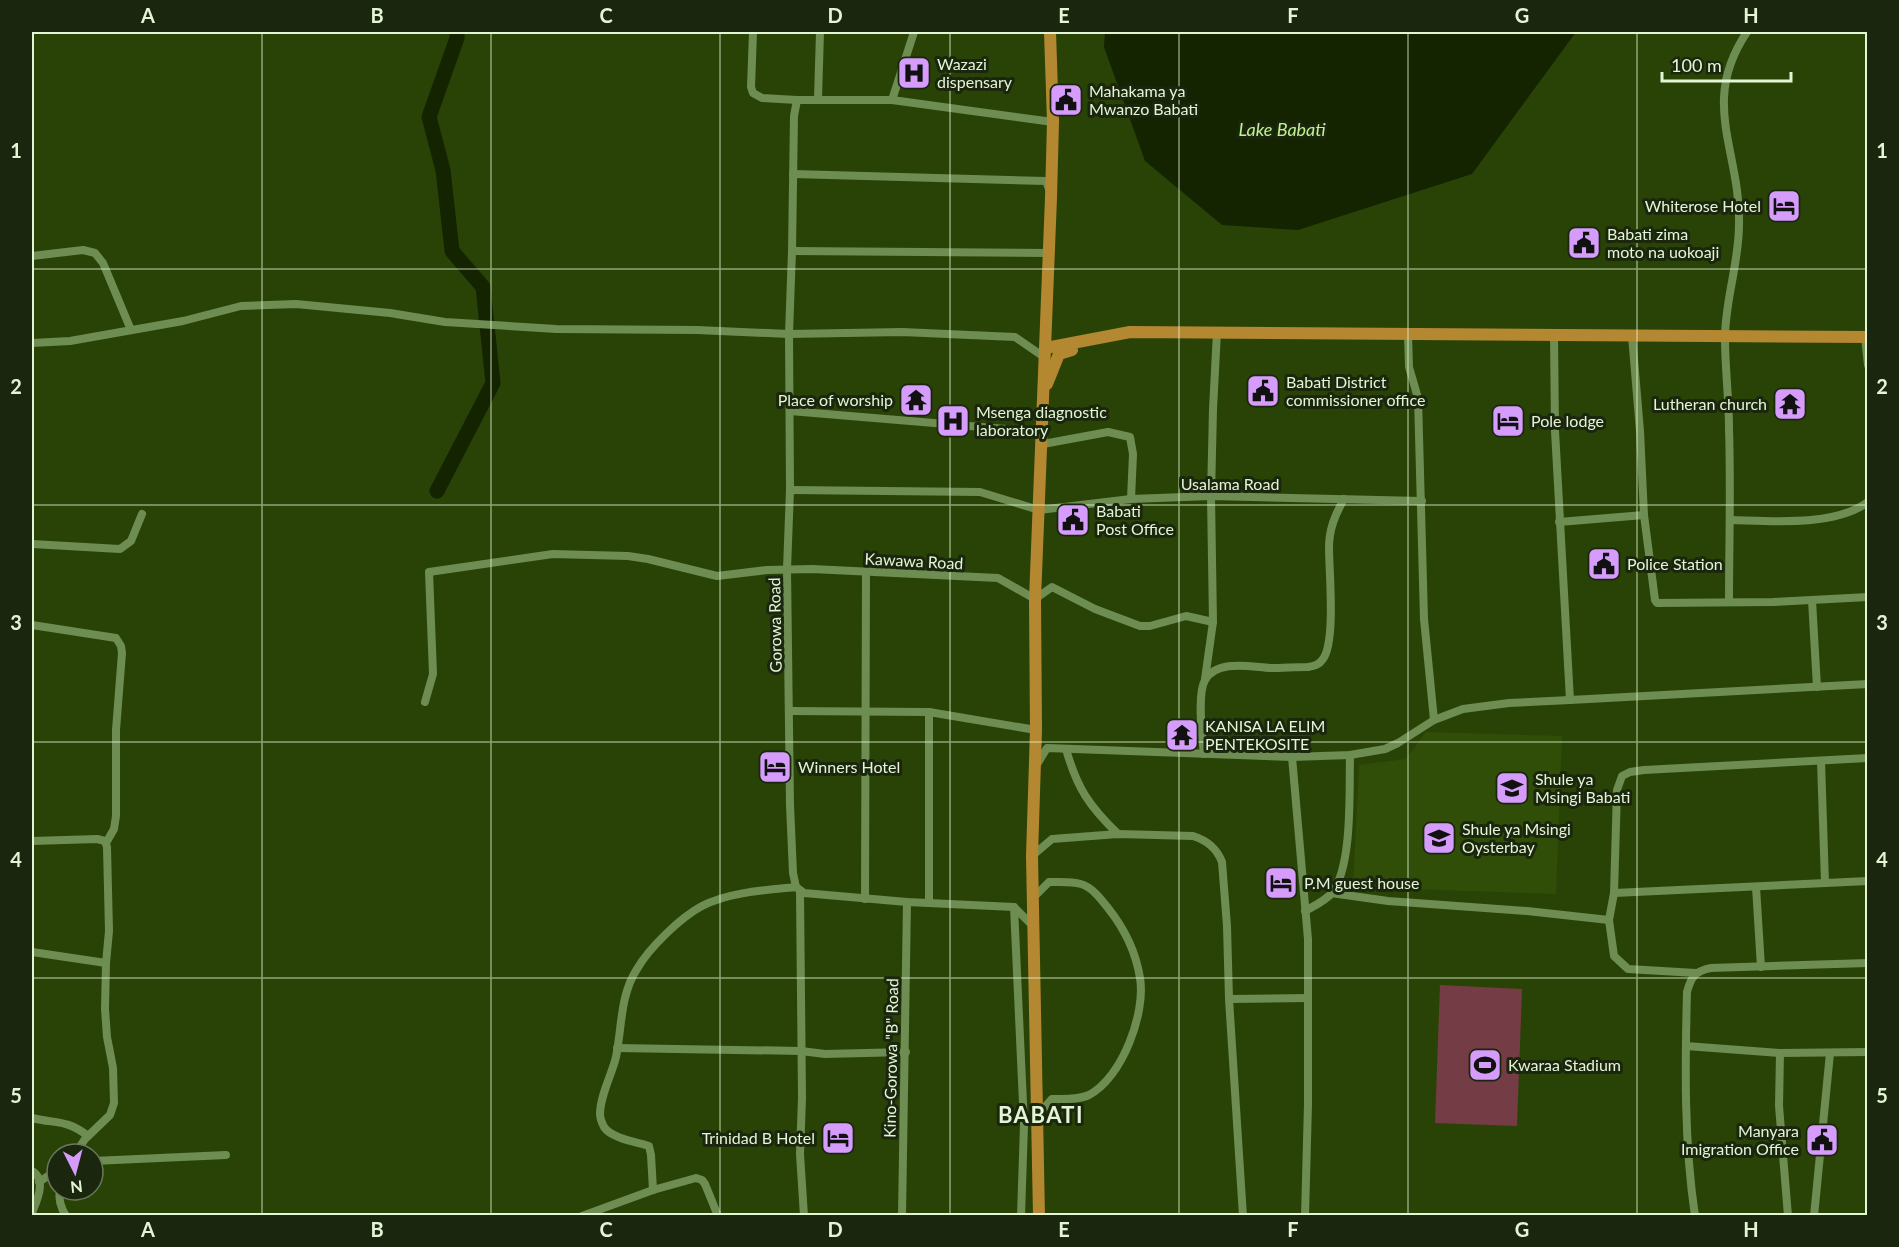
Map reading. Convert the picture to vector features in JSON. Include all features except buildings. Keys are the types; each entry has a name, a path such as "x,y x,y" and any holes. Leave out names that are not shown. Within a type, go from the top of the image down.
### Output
{"highway":[{"path":"1039,1215 1032,856 1036,730 1035,599 1045,390 1053,122 1050,32"},
{"path":"1045,352 1130,332 1866,337"},
{"path":"1045,390 1059,354 1130,332"}],"street":[{"path":"753,32 753,93 762,98 892,100 1053,122"},
{"path":"818,99 820,32"},
{"path":"892,100 914,32"},
{"path":"1729,602 1731,520 1725,336 1740,225 1723,104 1727,73 1735,51 1747,32"},
{"name":"Gorowa Road","path":"797,100 794,116 789,334 788,569 791,838 793,873 798,890 801,1051 800,1165 804,1215"},
{"path":"793,174 1046,181 1051,198"},
{"path":"32,256 83,250 95,253 104,263 131,330"},
{"path":"792,251 1048,253"},
{"path":"32,344 70,341 183,321 241,306 296,304 390,313 445,322 556,329 697,330 789,334 902,332 1015,337 1045,352"},
{"path":"1204,754 1201,711 1213,622 1211,496 1217,332"},
{"path":"1554,334 1553,382 1559,522 1570,700"},
{"path":"1408,335 1409,367 1418,398 1424,619 1434,720"},
{"path":"1632,336 1644,515 1657,603 1868,597"},
{"path":"1866,337 1868,365"},
{"path":"790,411 1043,438 1108,432 1130,436 1133,454 1131,499"},
{"path":"790,490 980,492 1039,510"},
{"name":"Usalama Road","path":"1039,510 1131,499 1211,496 1422,501"},
{"path":"1205,679 1225,667 1308,667 1318,665 1325,658 1330,626 1329,547 1333,518 1344,499"},
{"path":"1731,520 1824,518 1857,510 1868,502"},
{"path":"32,544 120,549 131,541 142,514"},
{"path":"1559,522 1644,515"},
{"name":"Kawawa Road","path":"425,702 433,674 428,578 429,572 432,571 553,554 628,556 717,576 788,569 998,578 1035,599"},
{"path":"865,899 866,572"},
{"path":"1035,599 1052,587 1095,609 1140,626 1150,626 1183,616 1213,622"},
{"path":"1812,600 1817,687"},
{"path":"32,625 116,638 121,646 122,669 116,730 116,816 114,830 106,843 109,931 106,963 106,1030 113,1068 114,1103 110,1115 84,1142"},
{"path":"1035,767 1047,748 1292,757 1350,755 1392,746 1434,720 1463,709 1570,700 1868,684"},
{"path":"790,711 929,712 1036,730"},
{"path":"928,903 929,712"},
{"path":"1066,749 1083,795 1100,817 1118,834"},
{"path":"1305,911 1331,893 1341,875 1344,864 1350,755"},
{"path":"1292,757 1308,939 1305,1215"},
{"path":"1868,758 1644,770 1622,776 1617,790 1614,892 1609,920 1614,956 1628,969 1696,973 1711,968 1868,963"},
{"path":"1821,761 1825,884"},
{"path":"1032,856 1052,839 1118,834 1193,836 1202,839 1218,852 1222,862 1227,926 1229,999 1243,1215"},
{"path":"32,841 87,838 106,843"},
{"path":"1614,892 1868,881"},
{"path":"1032,900 1049,882 1083,884 1093,891 1117,919 1132,950 1140,979 1141,997 1137,1018 1120,1062 1110,1077 1098,1089 1085,1096 1053,1099 1037,1116"},
{"path":"1755,887 1761,967"},
{"path":"653,1190 649,1146 608,1132 599,1115 618,1048 623,1005 635,970 668,934 701,907 714,901 744,894 798,890 865,899 1014,907 1033,926"},
{"path":"1331,893 1388,901 1527,911 1609,920"},
{"name":"Kino-Gorowa \"B\" Road","path":"902,1215 907,902"},
{"path":"1014,907 1024,1125 1021,1215"},
{"path":"32,952 106,963"},
{"path":"1695,1215 1686,1126 1686,1046 1687,992 1690,981 1696,973"},
{"path":"1229,999 1308,998"},
{"path":"1686,1046 1780,1053 1868,1052"},
{"path":"618,1048 801,1051 825,1054 906,1052"},
{"path":"1780,1053 1779,1106 1788,1215"},
{"path":"1814,1215 1830,1053"},
{"path":"32,1118 65,1123 88,1136"},
{"path":"1024,1125 1037,1142"},
{"path":"105,1160 226,1155"},
{"path":"32,1171 39,1182 38,1197 32,1213"},
{"path":"39,1182 45,1178"},
{"path":"582,1215 653,1190 699,1179 705,1184 718,1215"}],"shaded area":[{"path":"1426,732 1562,736 1556,894 1353,887 1359,765 1406,759"},
{"path":"1440,985 1522,989 1517,1126 1435,1123"}],"water":[{"name":"Lake Babati","path":"1105,32 1576,32 1472,174 1298,230 1222,225 1145,161 1104,47"}],"waterway":[{"path":"437,491 493,383 483,287 452,251 443,170 429,117 457,38 457,32"}],"place":[{"name":"Wazazi dispensary","path":"914,73"},
{"name":"Mahakama ya Mwanzo Babati","path":"1066,100"},
{"name":"Whiterose Hotel","path":"1784,206"},
{"name":"Babati zima moto na uokoaji","path":"1584,243"},
{"name":"Babati District commissioner office","path":"1263,391"},
{"name":"Place of worship","path":"916,400"},
{"name":"Lutheran church","path":"1790,404"},
{"name":"Msenga diagnostic laboratory","path":"953,421"},
{"name":"Pole lodge","path":"1508,421"},
{"name":"Babati Post Office","path":"1073,520"},
{"name":"Police Station","path":"1604,564"},
{"name":"KANISA LA ELIM PENTEKOSITE","path":"1182,735"},
{"name":"Winners Hotel","path":"775,767"},
{"name":"Shule ya Msingi Babati","path":"1512,788"},
{"name":"Shule ya Msingi Oysterbay","path":"1439,838"},
{"name":"P.M guest house","path":"1281,883"},
{"name":"Kwaraa Stadium","path":"1485,1065"},
{"name":"Trinidad B Hotel","path":"838,1138"},
{"name":"Manyara Imigration Office","path":"1822,1140"}],"district":[{"name":"BABATI","path":"1041,1115"}]}
